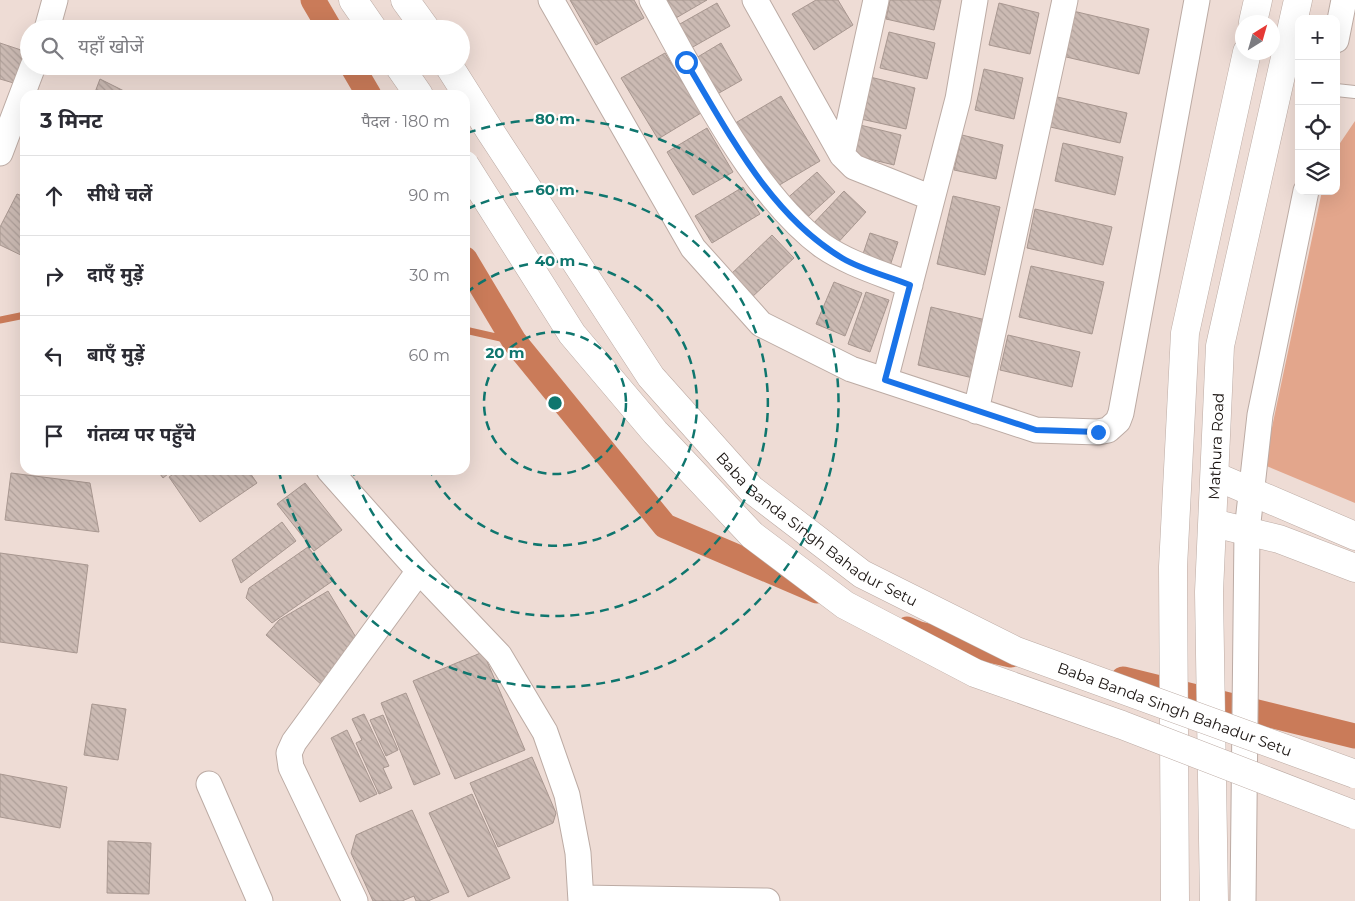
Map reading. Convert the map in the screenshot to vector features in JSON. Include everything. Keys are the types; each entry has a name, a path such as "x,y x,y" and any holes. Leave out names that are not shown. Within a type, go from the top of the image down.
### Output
{"main road":[{"path":"352,0 366,20"},
{"path":"1255,15 1258,0"},
{"name":"Mathura Road","path":"1214,901 1209,592 1220,346 1298,0"},
{"path":"1175,901 1173,567 1185,333 1245,60"},
{"path":"405,75 416,90"},
{"name":"Baba Banda Singh Bahadur Setu","path":"455,75 464,90"},
{"name":"Baba Banda Singh Bahadur Setu","path":"470,99 651,377 751,489 862,574 1016,651 1355,774"},
{"path":"470,173 572,334 655,432 752,535 845,605 975,673 1122,725 1355,815"},
{"path":"1215,476 1355,536"},
{"path":"1212,523 1279,539 1355,568"}],"street":[{"path":"49,20 55,0"},
{"path":"551,0 693,248 761,324 851,369 1036,430 1098,432 1108,430 1118,421 1121,413 1197,0"},
{"path":"652,0 744,159 776,200 803,229 837,254 910,285"},
{"path":"755,0 842,155 854,167 932,198"},
{"path":"842,155 876,0"},
{"path":"885,380 958,99 975,0"},
{"path":"976,410 991,351 1065,0"},
{"path":"1340,20 1344,0"},
{"path":"24,90 30,75"},
{"path":"0,153 20,100"},
{"path":"1243,901 1246,531 1260,414 1305,195"},
{"path":"334,475 499,655 545,732 567,795 578,854 581,899 766,901"},
{"path":"355,901 290,767 289,753 294,742 419,570"},
{"path":"209,784 260,901"}],"lane":[{"path":"1340,90 1355,92"}],"shaded area":[{"path":"1355,121 1355,503 1264,465 1321,195 1340,195 1340,143"}],"building":[{"path":"570,0 634,0 644,18 596,45"},
{"path":"656,0 707,0 669,22"},
{"path":"816,0 838,0 853,25 814,50 792,14"},
{"path":"890,0 941,0 934,30 886,19"},
{"path":"717,3 730,26 684,52 671,29"},
{"path":"999,3 1039,13 1030,54 989,45"},
{"path":"1073,11 1149,29 1139,74 1062,56"},
{"path":"889,32 935,43 927,79 880,68"},
{"path":"0,43 20,50 20,74 17,84 0,79"},
{"path":"721,43 742,80 712,97 691,61"},
{"path":"665,53 701,113 658,139 621,78"},
{"path":"984,69 1023,78 1014,119 975,110"},
{"path":"870,77 915,88 906,129 861,119"},
{"path":"100,79 122,90 96,90"},
{"path":"781,96 820,161 771,190 732,125"},
{"path":"1053,96 1127,113 1120,143 1046,126"},
{"path":"860,125 901,135 894,165 853,155"},
{"path":"707,128 733,172 693,195 667,152"},
{"path":"962,135 1003,145 996,179 954,170"},
{"path":"1063,143 1123,157 1115,195 1055,181"},
{"path":"817,172 835,192 801,223 783,202"},
{"path":"743,187 760,214 712,243 695,216"},
{"path":"844,191 866,212 834,247 811,226"},
{"path":"17,194 20,195 20,255 0,245 0,227"},
{"path":"953,196 1000,207 985,275 937,264"},
{"path":"1035,209 1112,227 1103,265 1027,248"},
{"path":"870,233 898,242 888,272 860,263"},
{"path":"772,235 794,258 751,298 729,276"},
{"path":"1031,266 1104,282 1092,334 1019,317"},
{"path":"834,282 862,293 845,336 816,324"},
{"path":"866,292 889,300 870,352 848,344"},
{"path":"931,307 986,320 973,378 918,365"},
{"path":"1008,335 1080,352 1072,387 1000,370"},
{"path":"11,473 90,483 99,532 5,520"},
{"path":"172,475 251,475 257,483 200,522 169,477"},
{"path":"305,483 342,530 314,551 277,504"},
{"path":"282,522 296,541 241,583 232,560"},
{"path":"308,547 334,580 272,623 246,598 249,588"},
{"path":"0,553 88,565 77,653 0,642"},
{"path":"328,591 360,644 323,686 266,635 279,620"},
{"path":"483,652 525,750 455,779 413,681"},
{"path":"406,693 440,774 414,785 381,703"},
{"path":"92,704 126,709 118,760 84,755"},
{"path":"364,714 389,766 383,768 392,788 379,794 356,743 362,740 352,719"},
{"path":"383,715 398,750 386,756 370,720"},
{"path":"347,730 377,794 360,802 331,738"},
{"path":"532,757 556,813 553,823 498,847 470,783"},
{"path":"0,774 67,787 60,828 0,817"},
{"path":"472,794 510,878 468,897 429,813"},
{"path":"412,810 449,892 428,901 416,901 414,896 402,901 373,901 351,853 356,835"},
{"path":"108,841 151,843 149,894 107,893"}],"waterway":[{"path":"313,0 325,20"},
{"path":"357,75 366,90"},
{"path":"470,267 514,341 665,526 817,591"},
{"path":"0,320 20,316"},
{"path":"470,331 514,341"},
{"path":"907,629 919,634 1011,655"},
{"path":"1123,679 1355,736"}],"route":[{"path":"686,62 744,159 776,200 803,229 823,246 844,259 910,285 885,380 1036,430 1098,432"}]}
